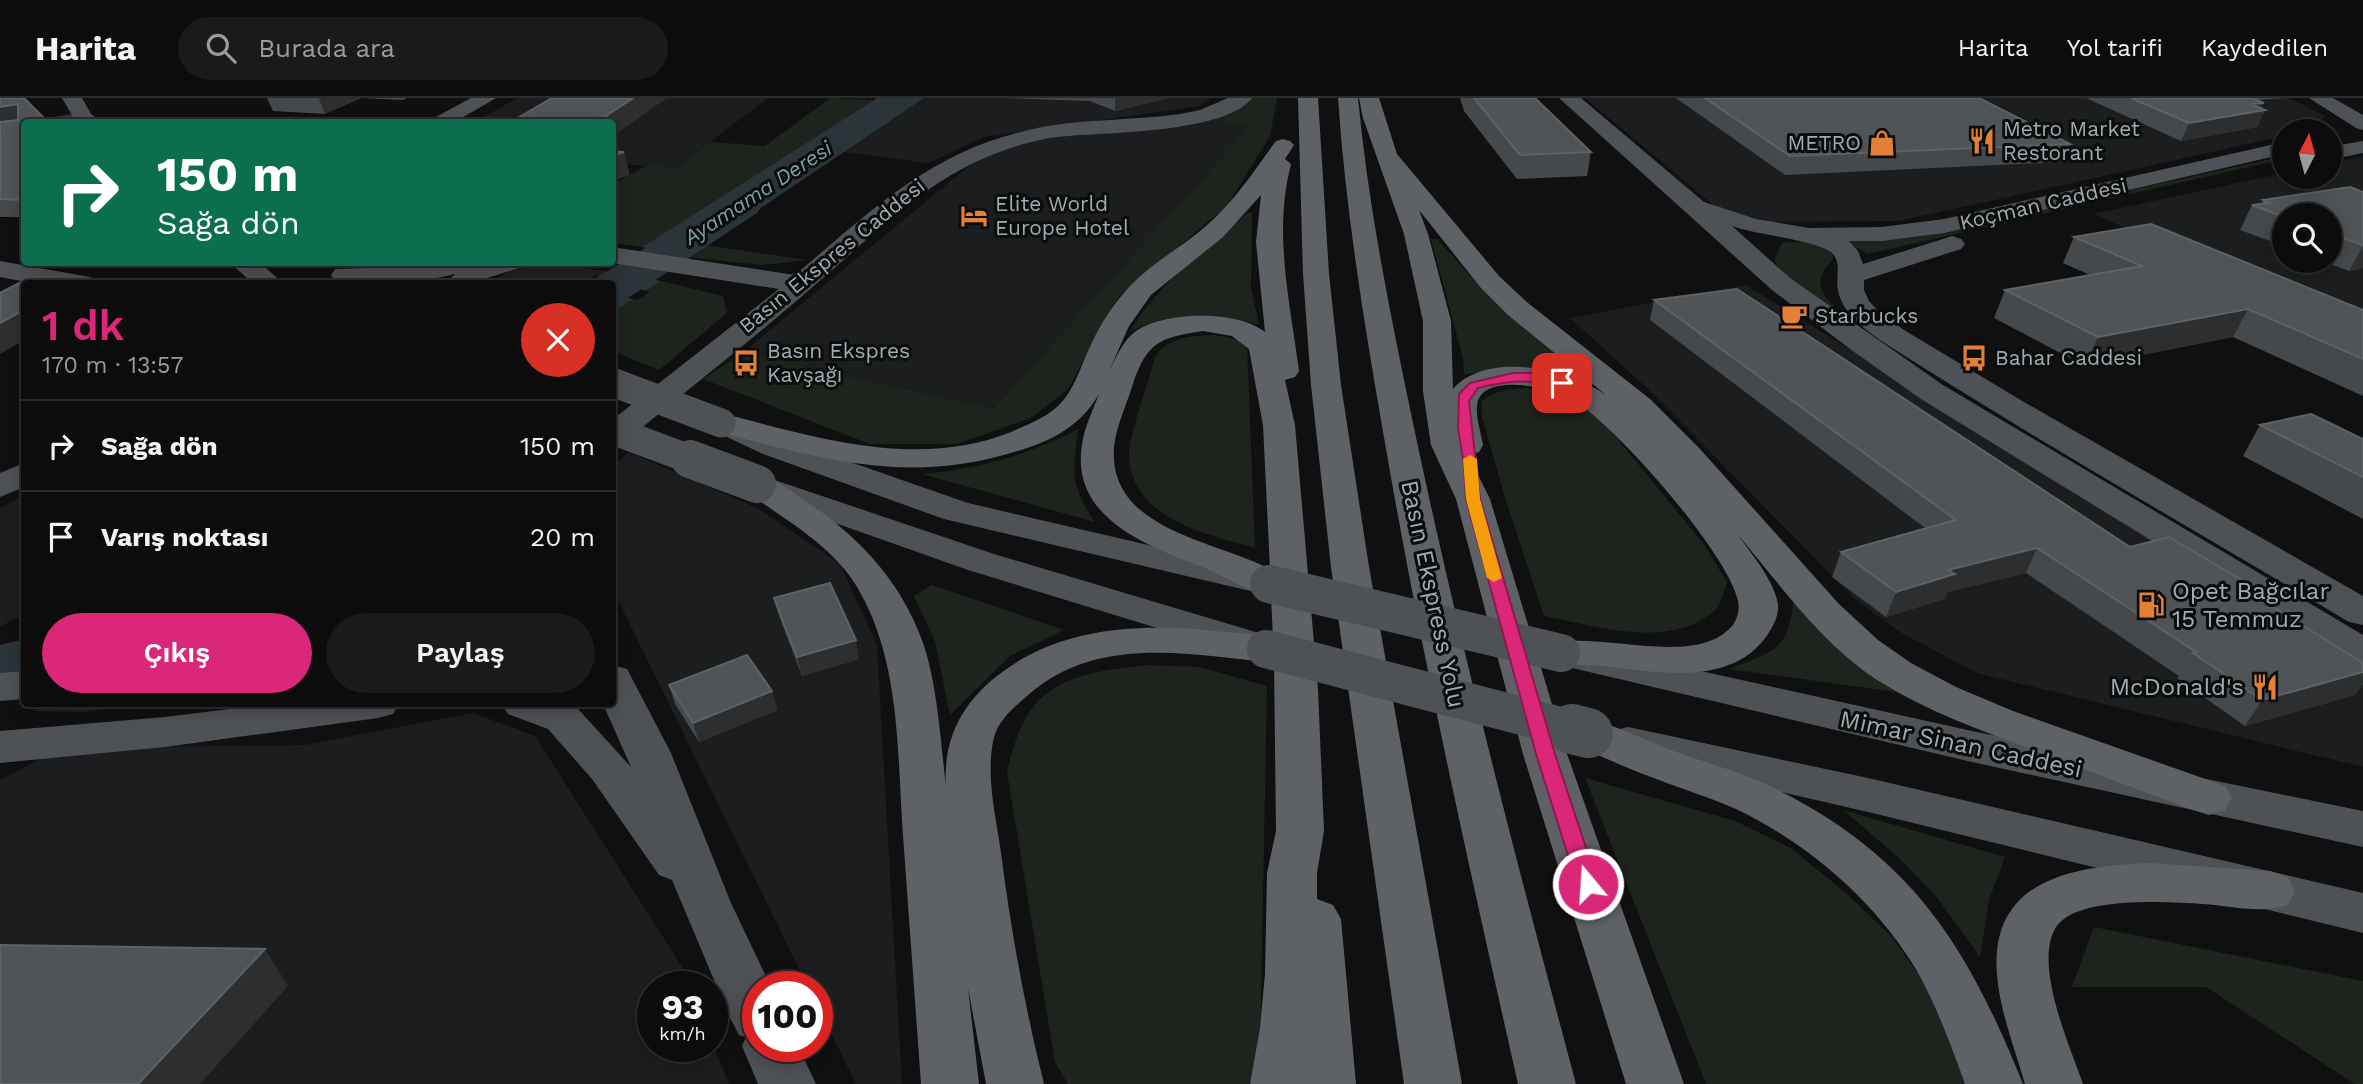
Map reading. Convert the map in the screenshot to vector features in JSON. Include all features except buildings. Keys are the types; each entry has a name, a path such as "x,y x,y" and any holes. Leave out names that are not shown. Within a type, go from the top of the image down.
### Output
{"highway":[{"name":"Basın Ekspress Yolu","path":"1348,98 1364,237 1410,495 1458,710 1548,1084"},
{"path":"1369,98 1376,125 1416,234 1437,321 1438,391 1447,445 1473,499 1545,754 1655,1084"},
{"path":"721,423 857,457 904,460 979,452 1008,444 1050,426 1068,414 1084,394 1101,353 1134,299 1157,275 1212,234 1242,206 1291,116"},
{"path":"1279,425 1285,383 1273,303 1268,223 1291,116"},
{"path":"1291,116 1316,274 1326,385 1354,594 1433,1084"},
{"path":"1390,159 1490,282 1518,309 1639,406 1688,456 1825,613 1864,649 1896,673 1952,702 2209,798"},
{"path":"1269,584 1241,569 1164,540 1132,521 1111,500 1102,486 1097,466 1098,443 1119,380 1138,345 1146,337 1162,329 1179,324 1223,325 1240,329 1259,342 1267,361 1279,425 1297,690 1300,831 1292,873 1292,975 1287,1040 1279,1084"},
{"path":"1473,499 1471,466 1464,428 1465,394 1474,386 1513,376 1536,377 1562,383 1600,404 1629,431 1718,534 1740,563 1754,588 1758,604 1755,625 1725,651 1699,660 1657,660 1600,652 1561,653"},
{"path":"757,484 850,553 875,583 902,640 916,713 950,1084"},
{"path":"1015,1084 998,1013 979,876 969,769 972,738 986,710 1013,681 1056,657 1087,647 1123,640 1167,639 1266,649"},
{"path":"1588,733 1765,804 1836,846 1870,874 1918,928 1951,980 1978,1039 1994,1084"},
{"path":"1300,831 1312,879 1327,1084"},
{"path":"2054,1084 2022,966 2027,933 2040,910 2079,890 2105,884 2177,883 2270,891"}],"main road":[{"path":"447,119 486,98"},
{"name":"Basın Ekspres Caddesi","path":"616,433 792,290 891,203 930,175 967,157 1032,135 1200,115 1226,108 1242,98"},
{"path":"1569,98 1694,204 1781,284 1860,343 1932,392 2363,653"},
{"path":"2319,98 2361,117"},
{"path":"2340,98 2361,117"},
{"path":"2342,129 2361,117"},
{"path":"2342,151 2363,146"},
{"name":"Koçman Caddesi","path":"1798,234 1882,233 1944,226 2272,151"},
{"name":"Koçman Caddesi","path":"1851,283 1997,231 2272,167"},
{"path":"1694,204 1751,225 1798,234 1839,246 1845,251 1857,304 1871,320 2013,409 2363,613"},
{"path":"1759,263 1758,249 1764,241 1798,234"},
{"path":"616,257 792,290"},
{"path":"616,264 745,282"},
{"path":"247,266 266,280"},
{"path":"343,274 398,278 458,266"},
{"path":"465,280 501,266"},
{"path":"0,269 62,280"},
{"path":"1851,283 1889,321 2363,589"},
{"path":"1820,311 2363,633"},
{"name":"Mimar Sinan Caddesi","path":"616,384 721,423 775,447 957,511 1828,715 2363,829"},
{"path":"616,431 981,562 1266,649 1588,733 1868,795 2363,912"},
{"path":"0,487 21,475"},
{"path":"0,687 21,685"},
{"path":"616,687 649,753 706,903 742,983"},
{"path":"0,747 165,732 355,707"},
{"path":"531,707 563,719 608,768 706,903"},
{"path":"2209,798 2323,798 2363,802"},
{"path":"777,1062 787,1084"}],"street":[{"path":"75,108 98,98"}],"shaded area":[{"path":"517,98 768,98 677,167 616,164 616,119 480,119"},
{"path":"830,98 874,100 642,247 616,243 616,182 648,165 677,167 710,142 765,146"},
{"path":"924,98 1210,98 1200,106 984,137 928,163 843,152"},
{"path":"1250,98 1277,98 1270,136 1227,206 1119,296 1068,389 1031,418 956,444 870,444 703,379 742,353 994,408 1251,126 1209,119"},
{"path":"1585,98 2289,98 2326,116 2322,119 2272,119 2272,139 1899,221 1769,222 1717,208"},
{"path":"1209,119 1252,126 994,408 742,353 969,166 1028,137"},
{"path":"2363,156 2363,331 2093,214 2272,176 2272,189 2342,189 2342,160"},
{"path":"2272,159 2272,162 1868,254 1840,239 1887,240 1924,236"},
{"path":"1247,213 1252,213 1251,288 1259,325 1226,318 1194,317 1162,321 1130,331 1169,282"},
{"path":"1431,239 1437,239 1488,295 1595,384 1530,370 1498,370 1464,375 1463,358"},
{"path":"1782,243 1821,245 1833,253 1833,259 1826,267 1820,282 1824,294 1843,314 1824,306 1804,292 1779,268 1774,260"},
{"path":"705,245 807,260 761,265 688,257"},
{"path":"536,266 565,266 608,271 594,280 493,280 513,270"},
{"path":"661,281 723,296 727,313 659,370 616,352 616,310"},
{"path":"1746,285 2363,666 2363,767 1977,673 1900,632 1856,600 1646,387 1570,318"},
{"path":"1215,335 1235,339 1247,345 1255,548 1194,529 1157,509 1143,495 1133,477 1129,456 1135,422 1155,357 1174,341"},
{"path":"1528,388 1555,392 1578,402 1602,420 1703,543 1727,582 1714,611 1696,623 1675,630 1654,632 1609,629 1544,616 1482,417 1481,402 1487,398 1503,391"},
{"path":"1078,429 1075,478 1081,497 1095,522 922,474 963,469 1003,459"},
{"path":"629,452 757,508 840,564 877,645 902,1084 856,1084 833,1037 833,971 800,971 616,596 616,463"},
{"path":"21,496 21,616 0,627 0,509"},
{"path":"932,585 1064,630 1010,656 950,715 935,641 914,596"},
{"path":"1794,598 1903,693 1729,669 1769,653 1777,647 1788,629"},
{"path":"1147,665 1199,667 1267,686 1260,1054 1250,1084 1068,1084 1055,1062 1007,772 1025,719 1053,689 1093,673"},
{"path":"38,707 122,707 83,712 33,711"},
{"path":"473,713 535,736 684,971 637,971 637,1062 720,1062 729,1084 0,1084 0,780 61,748 305,745"},
{"path":"1585,778 1735,821 1792,849 1847,894 1891,936 1934,996 1965,1084 1706,1084"},
{"path":"1843,810 2005,857 1989,900 1980,957 1936,896 1896,855"},
{"path":"2094,927 2363,981 2363,1084 2355,1084 2206,987 2072,987"}],"water":[{"name":"Ayamama Deresi","path":"877,98 924,98 688,257 642,247"},
{"name":"Ayamama Deresi","path":"608,271 661,281 616,310 616,280 595,280"}],"pier":[{"path":"599,272 597,277 608,280 590,280"},
{"path":"616,282 650,292 637,300 616,295"}],"waterway":[{"name":"Ayamama Deresi","path":"616,285 743,205"},
{"name":"Ayamama Deresi","path":"0,677 21,663"}],"slow traffic":[{"path":"1470,459 1473,499 1494,578"}],"place":[{"name":"Metro Market Restorant","path":"1982,141"},
{"name":"METRO","path":"1882,143"},
{"name":"Elite World Europe Hotel","path":"974,216"},
{"name":"Starbucks","path":"1794,316"},
{"name":"Bahar Caddesi","path":"1974,358"},
{"name":"Basın Ekspres Kavşağı","path":"746,363"},
{"name":"Opet Bağcılar 15 Temmuz","path":"2151,605"},
{"name":"McDonald's","path":"2265,687"}],"route":[{"path":"1562,383 1536,377 1513,376 1488,380 1474,386 1465,394 1463,401 1464,428 1471,466 1473,499 1501,603 1545,754 1588,884"}]}
